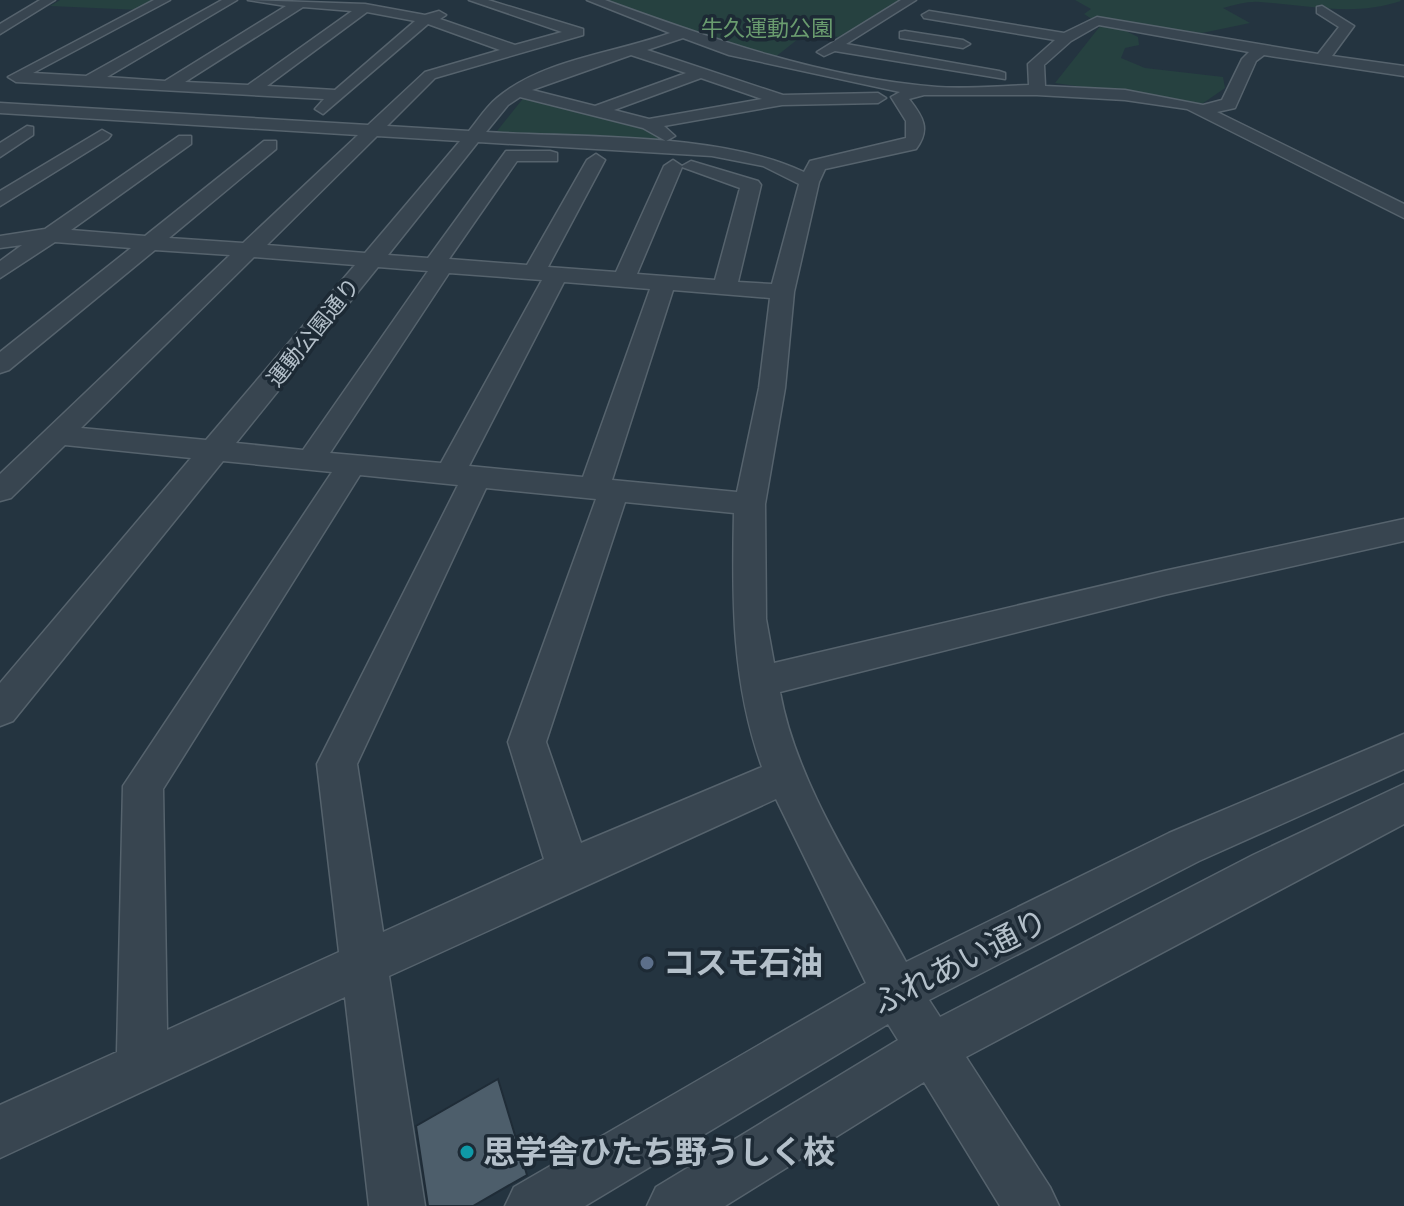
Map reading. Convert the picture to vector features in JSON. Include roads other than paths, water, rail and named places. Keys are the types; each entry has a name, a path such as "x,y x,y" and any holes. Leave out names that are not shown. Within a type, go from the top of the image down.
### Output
{"street":[{"path":"0,30 49,0"},
{"path":"0,88 164,0"},
{"path":"89,81 231,0"},
{"path":"254,0 365,8 426,19 514,50"},
{"path":"593,0 734,52 921,91"},
{"path":"800,68 910,0"},
{"path":"879,55 949,0"},
{"path":"305,126 338,95 404,56 426,19 481,2 782,100"},
{"path":"170,84 299,4"},
{"path":"253,89 365,8"},
{"path":"1036,86 1034,55 1117,10"},
{"path":"1322,10 1347,26 1322,59"},
{"path":"929,15 1066,38"},
{"path":"1097,21 1404,71"},
{"name":"運動公園通り","path":"0,710 473,136 517,91 683,33"},
{"path":"905,35 981,47"},
{"path":"0,491 430,75 514,50 591,36"},
{"path":"832,46 1036,86 1177,102 1202,110 1404,212"},
{"path":"1202,110 1229,104 1249,59 1261,50"},
{"path":"404,56 442,71"},
{"path":"596,111 701,73"},
{"path":"16,77 338,95"},
{"path":"649,124 782,100 899,97 921,91 1036,86"},
{"path":"517,91 649,124 672,141 671,157 624,279"},
{"path":"899,97 918,126 918,138 910,145 817,165 809,182 782,292 772,388 750,504 749,619 767,728 785,776 896,992 1031,1206"},
{"path":"0,108 473,136 562,150 671,157 752,158 785,168 809,182"},
{"path":"0,129 35,131 0,152"},
{"path":"0,200 109,135 72,133"},
{"path":"0,271 192,140 157,138"},
{"path":"0,365 149,242 276,146 241,143"},
{"path":"325,148 353,150"},
{"path":"312,458 512,155 562,150 596,160 671,157 751,185 725,287"},
{"path":"397,1206 337,764 463,476 545,272 596,160"},
{"path":"0,242 51,235 782,292"},
{"path":"569,870 527,742 664,282"},
{"path":"58,435 750,504"},
{"path":"142,1065 143,786 352,464"},
{"path":"758,682 1164,583 1404,530"},
{"name":"ふれあい通り","path":"533,1206 896,992 1184,847 1404,751"},
{"path":"0,1132 569,870 785,776"},
{"path":"675,1206 930,1049 1268,870 1404,803"}],"place":[{"name":"コスモ石油","path":"647,963"},
{"name":"思学舎ひたち野うしく校","path":"467,1152"}],"park label":[{"name":"牛久運動公園","path":"767,28"}]}
